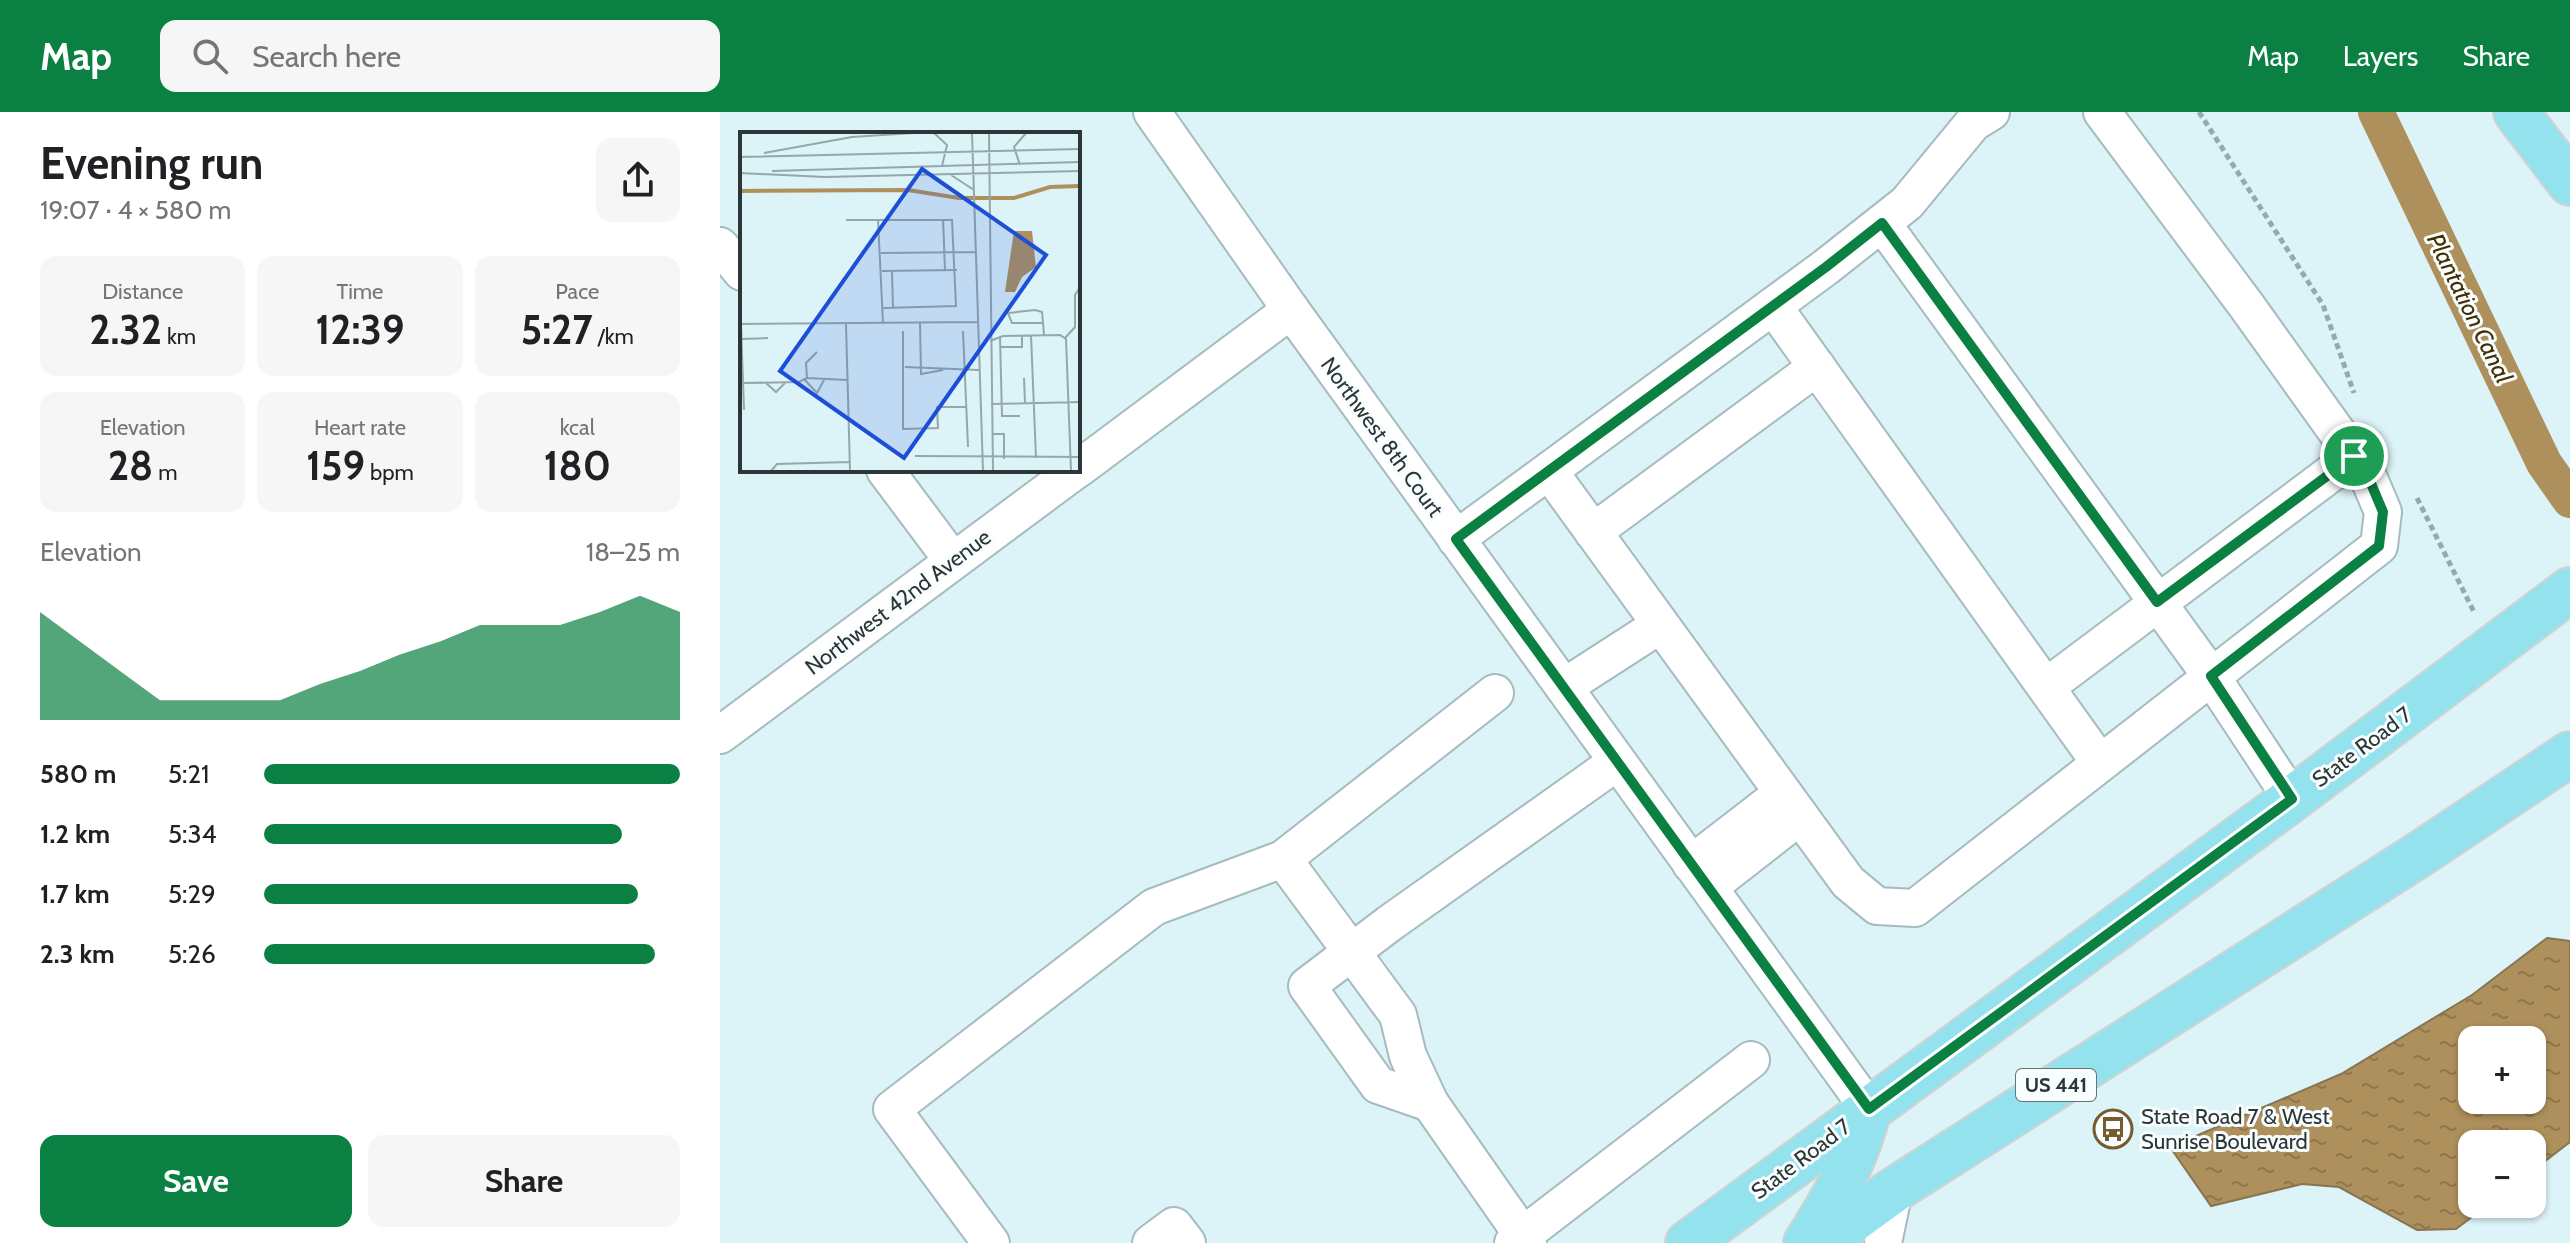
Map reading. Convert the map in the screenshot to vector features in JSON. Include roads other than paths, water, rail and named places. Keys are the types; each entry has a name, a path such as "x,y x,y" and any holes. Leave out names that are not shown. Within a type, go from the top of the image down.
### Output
{"main road":[{"path":"2516,112 2568,179"},
{"name":"State Road 7","path":"1688,1243 2292,799 2570,590"},
{"name":"US 441","path":"1821,1243 1894,1190 2423,852 2570,754"},
{"path":"1806,1243 1839,1190 1859,1147 1869,1109"}],"street":[{"name":"Northwest 8th Court","path":"1152,112 1291,310 1869,1109"},
{"path":"1456,539 1882,223 1907,203 1973,123 1991,112"},
{"path":"1549,471 1848,882 1877,906 1915,908 2379,546 2383,512 2367,474 2102,112"},
{"path":"1882,223 2211,676 2292,799"},
{"path":"720,246 740,270"},
{"path":"1773,306 2100,763"},
{"name":"Northwest 42nd Avenue","path":"1080,467 1291,310"},
{"path":"1593,532 1817,367"},
{"path":"2046,687 2354,456"},
{"path":"886,472 953,561"},
{"name":"Northwest 42nd Avenue","path":"720,735 1073,472"},
{"path":"1564,687 1660,625"},
{"path":"991,1243 892,1109 1154,907 1283,859 1495,693"},
{"path":"1430,1103 1378,1085 1307,986 1390,923 1617,762"},
{"path":"1700,876 1791,804"},
{"path":"1283,859 1398,1015 1408,1056 1430,1103 1521,1240 1751,1060"},
{"path":"1883,1243 1894,1190"},
{"path":"1151,1243 1174,1226 1187,1243"}],"water":[{"path":"2547,938 2570,941 2570,1142 2546,1160 2546,1130 2458,1130 2458,1218 2471,1218 2456,1229 2417,1230 2339,1187 2302,1184 2211,1206 2170,1147 2341,1074 2472,995"}],"waterway":[{"name":"Plantation Canal","path":"2376,112 2544,463 2570,500"}],"place":[{"name":"State Road 7 & West Sunrise Boulevard","path":"2113,1129"}]}
